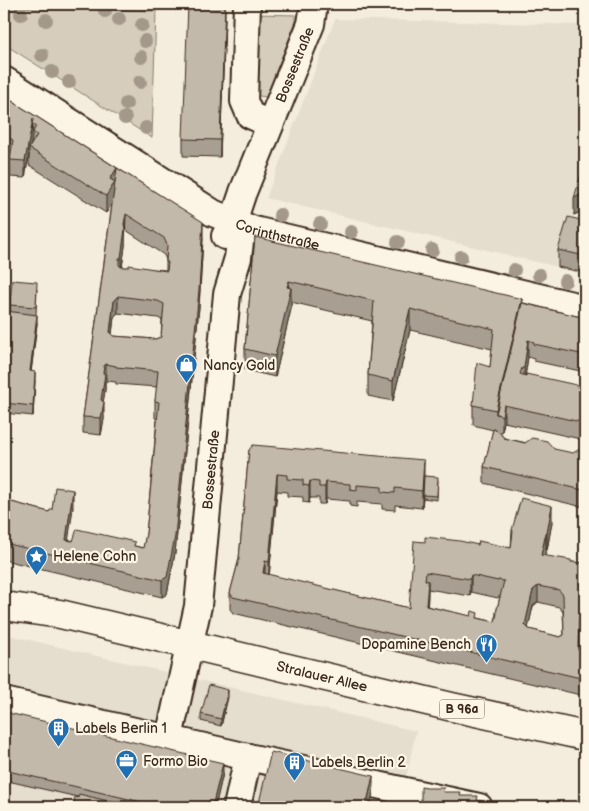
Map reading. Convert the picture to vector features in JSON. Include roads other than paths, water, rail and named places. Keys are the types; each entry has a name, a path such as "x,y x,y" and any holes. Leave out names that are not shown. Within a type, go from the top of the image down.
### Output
{"main road":[{"name":"Stralauer Allee","path":"4,592 60,614"},
{"name":"Stralauer Allee","path":"4,606 60,614 452,707 585,736"}],"street":[{"path":"246,4 244,101 250,115 270,124"},
{"name":"Bossestraße","path":"169,738 198,606 226,294 220,256 222,240 233,222 243,192 312,20 314,4"},
{"name":"Corinthstraße","path":"4,80 199,204 233,222 254,230 585,308"},
{"path":"360,282 365,257"},
{"path":"4,701 248,757 383,797 479,807"},
{"path":"237,807 248,757"}],"place":[{"name":"Nancy Gold","path":"187,384"},
{"name":"Helene Cohn","path":"37,575"},
{"name":"Dopamine Bench","path":"487,663"},
{"name":"Labels Berlin 1","path":"59,747"},
{"name":"Formo Bio","path":"127,780"},
{"name":"Labels Berlin 2","path":"295,781"}]}
